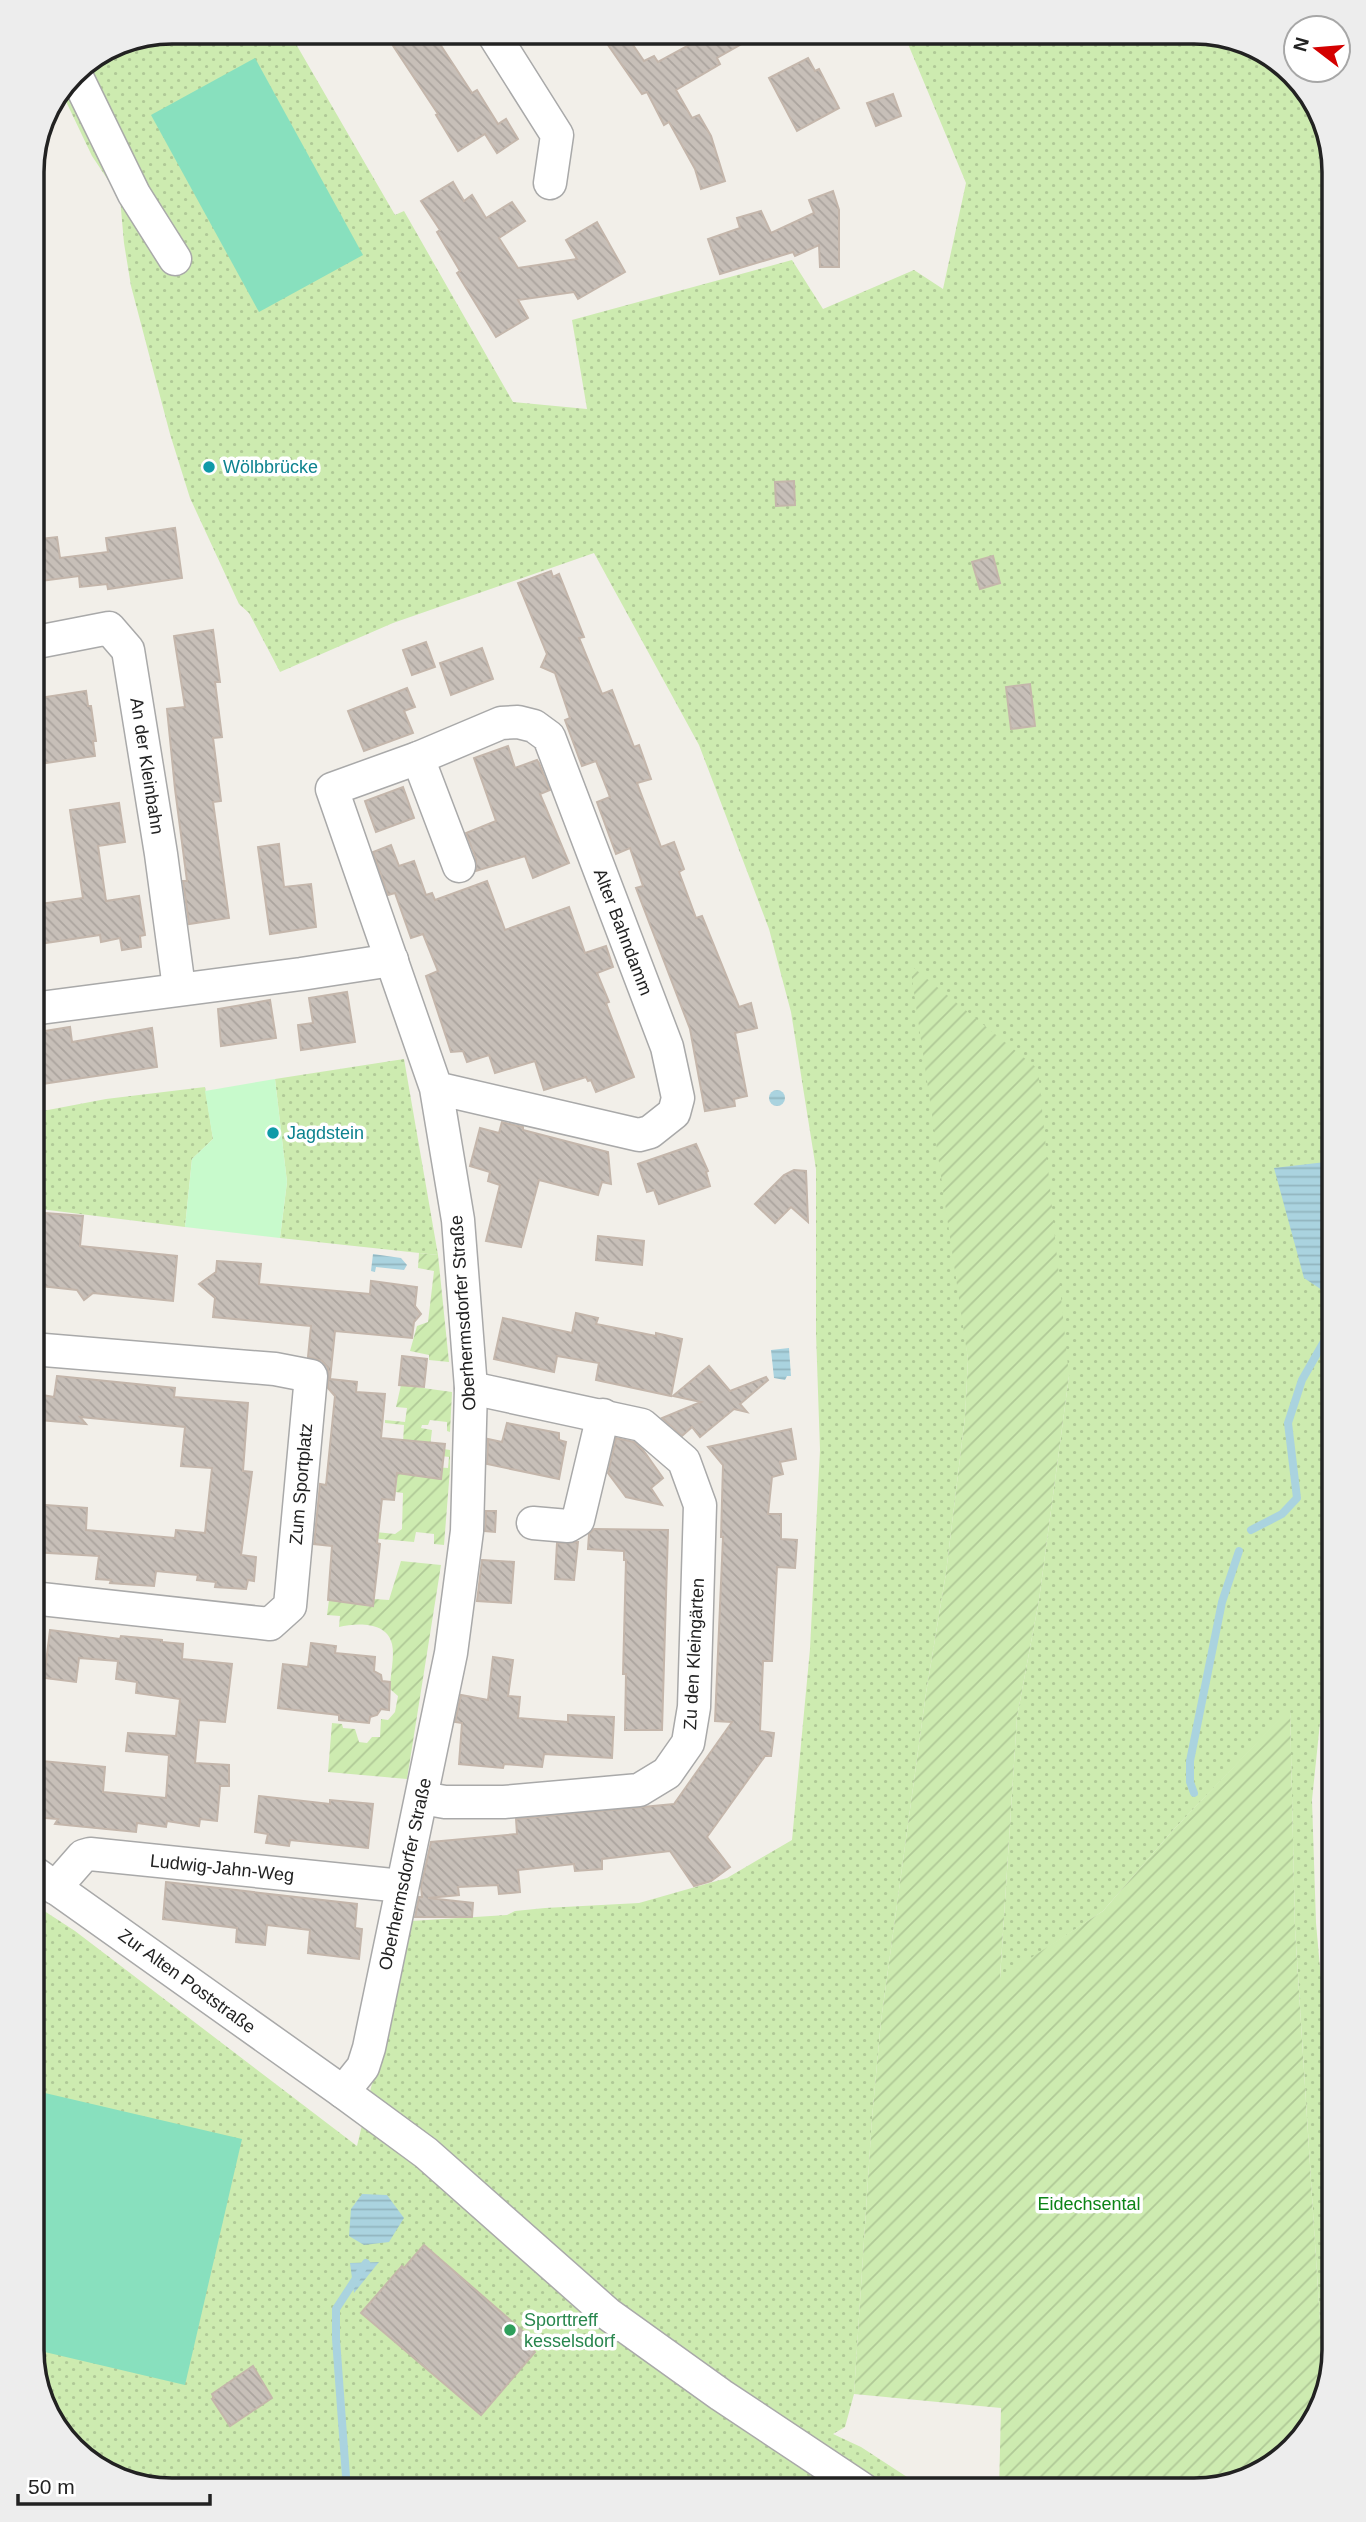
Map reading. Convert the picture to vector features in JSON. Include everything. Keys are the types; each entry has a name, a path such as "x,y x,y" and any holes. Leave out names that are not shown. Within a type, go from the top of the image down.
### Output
{"street":[{"path":"500,44 557,135 550,183"},
{"path":"80,82 134,194 175,259"},
{"name":"An der Kleinbahn","path":"44,641 109,628 128,650 161,854 179,988"},
{"name":"Alter Bahndamm","path":"332,789 418,758 501,723 518,722 534,726 549,737 667,1046 678,1098 674,1114 670,1118 650,1132 639,1135 436,1088"},
{"path":"418,758 459,866"},
{"name":"Oberhermsdorfer Straße","path":"332,789 436,1088 458,1220 471,1388 465,1549 450,1653 422,1798 363,2067 343,2092"},
{"path":"44,1007 392,960"},
{"name":"Zum Sportplatz","path":"44,1350 275,1370 311,1376 290,1606 270,1624 44,1599"},
{"name":"Zu den Kleingärten","path":"422,1798 445,1802 504,1802 639,1790 667,1773 688,1743 694,1707 701,1505 684,1461 642,1425 471,1388"},
{"path":"533,1523 568,1526 578,1520 603,1415"},
{"name":"Ludwig-Jahn-Weg","path":"44,1878 90,1854 402,1886"},
{"name":"Zur Alten Poststraße","path":"44,1880 343,2092 432,2159 608,2314 721,2395 846,2478"}],"green space":[{"path":"296,44 395,215 404,211 513,402 587,409 572,320 792,260 823,309 914,270 943,289 966,183 908,44 1219,46 1243,53 1272,70 1282,78 1282,84 1288,84 1305,108 1320,147 1322,172 1322,1703 1312,1800 1316,1923 1322,1990 1322,2352 1295,1928 1290,1709 1174,1829 1103,1911 1000,1979 1017,1717 1039,1600 1069,1376 911,966 968,1360 965,1417 946,1573 926,1693 881,2021 854,2394 845,2427 833,2434 861,2447 909,2478 163,2478 147,2476 108,2461 81,2441 61,2414 48,2383 44,2359 44,1911 75,1931 357,2146 411,1921 507,1915 515,1911 545,1908 639,1903 727,1878 792,1840 810,1649 820,1450 816,1333 816,1169 791,1012 769,929 699,745 594,553 393,623 280,672 249,613 239,604 190,498 170,434 131,286 120,198 92,156 65,100 81,81 101,65 123,53 147,46"},
{"path":"255,58 363,255 259,312 151,115"},
{"name":"Eidechsental","path":"910,965 1038,1069 1069,1376 1039,1600 1017,1717 1000,1978 1103,1911 1174,1829 1290,1708 1295,1929 1321,2367 1313,2399 1301,2421 1285,2441 1243,2469 1219,2476 999,2478 1001,2408 854,2394 881,2021 926,1693 946,1573 965,1417 968,1360"},
{"path":"404,1059 438,1255 280,1238 287,1182 275,1079"},
{"path":"275,1079 287,1182 280,1238 185,1227 192,1159 213,1139 205,1091"},
{"path":"205,1087 213,1139 192,1159 185,1227 44,1209 44,1111 106,1099"},
{"path":"419,1253 438,1255 449,1362 429,1360 429,1355 410,1351 417,1326 428,1322 434,1271 418,1268"},
{"path":"401,1385 452,1392 450,1432 447,1431 447,1422 430,1420 428,1425 422,1425 421,1428 432,1430 430,1447 450,1450 444,1545 434,1544 434,1534 416,1532 414,1542 326,1534 327,1527 395,1534 402,1529 403,1493 396,1492 397,1479 384,1478 403,1443 404,1425 385,1423 385,1420 405,1422 407,1408 396,1407","holes":["427,1454 449,1457 448,1468 433,1467 440,1469 439,1479 432,1478"]},
{"path":"401,1561 441,1565 407,1779 328,1772 332,1723 355,1729 359,1742 367,1743 372,1737 380,1737 381,1719 388,1720 395,1712 398,1696 390,1689 393,1655 389,1637 378,1627 370,1625 339,1627 340,1616 327,1615 329,1600 372,1606 374,1599 389,1600"},
{"path":"44,2093 242,2139 185,2385 44,2352"}],"water":[{"path":"774,1090 780,1090 785,1098 783,1104 774,1106 769,1101 769,1095"},
{"path":"1322,1162 1322,1290 1304,1278 1274,1168"},
{"path":"373,1254 401,1258 407,1265 404,1270 376,1267 375,1272 371,1271"},
{"path":"789,1348 791,1376 787,1376 785,1380 774,1378 771,1350"},
{"path":"362,2194 387,2195 404,2218 389,2242 364,2245 349,2236 351,2209"},
{"path":"379,2262 354,2293 350,2263"}],"building":[{"path":"392,44 440,44 472,93 477,90 498,124 506,119 518,139 497,153 485,134 458,151 436,115 438,114"},
{"path":"607,44 632,44 644,61 654,56 658,62 691,44 742,44 717,58 720,64 676,90 692,118 699,115 711,136 725,181 701,189 695,169 669,122 664,125 647,92 642,94"},
{"path":"808,58 815,71 819,69 839,108 797,131 769,78"},
{"path":"893,94 901,116 876,126 867,103"},
{"path":"453,182 464,201 472,195 486,218 512,202 525,221 499,238 518,268 577,259 566,240 597,222 625,272 578,299 574,292 518,300 528,318 496,337 457,273 460,271 437,232 440,230 421,201"},
{"path":"833,191 839,210 839,267 820,267 819,245 795,256 793,252 720,274 708,239 740,228 737,218 761,211 771,233 814,213 809,200"},
{"path":"794,481 795,505 776,506 775,482"},
{"path":"175,528 182,578 108,589 107,584 80,587 79,576 44,580 44,539 57,537 60,558 108,552 106,538"},
{"path":"993,556 1000,583 980,589 972,562"},
{"path":"551,571 553,577 559,574 584,637 579,638 602,694 612,690 634,747 639,745 651,779 637,783 661,847 674,842 684,869 679,872 696,918 702,916 739,1007 751,1003 757,1028 735,1033 747,1096 734,1099 735,1106 705,1111 690,1029 636,888 643,886 630,848 616,854 597,802 610,797 596,761 582,766 565,720 570,718 555,673 541,667 547,654 518,583"},
{"path":"213,630 220,682 215,682 222,737 213,738 221,801 213,802 229,918 189,924 183,881 187,881 167,709 185,707 174,636"},
{"path":"426,642 435,667 412,675 403,650"},
{"path":"482,648 493,679 451,695 440,663"},
{"path":"1030,684 1035,726 1011,729 1006,687"},
{"path":"407,688 415,707 404,711 413,733 364,751 348,711"},
{"path":"86,691 96,741 93,741 95,756 44,763 44,697"},
{"path":"508,746 515,768 537,760 539,763 550,790 540,794 569,863 533,878 525,856 476,871 476,859 466,833 496,821 474,758"},
{"path":"403,787 414,818 376,832 365,801"},
{"path":"119,803 125,842 98,846 106,901 139,896 145,935 140,936 141,947 122,950 120,938 101,942 100,935 44,943 44,903 83,898 70,810"},
{"path":"279,844 284,887 311,884 316,927 270,934 258,847"},
{"path":"391,845 399,866 414,861 426,895 432,893 435,900 487,881 505,930 569,907 585,953 606,946 613,967 597,973 634,1077 596,1092 591,1080 588,1081 586,1077 544,1090 535,1061 495,1073 489,1055 467,1062 463,1051 451,1052 426,976 438,971 423,934 411,938 395,893 388,895 373,852"},
{"path":"347,992 355,1042 301,1050 298,1025 313,1023 309,998"},
{"path":"270,1000 276,1038 221,1046 218,1009"},
{"path":"70,1027 72,1042 152,1028 157,1067 44,1084 44,1031"},
{"path":"502,1122 608,1152 611,1184 602,1182 598,1195 539,1180 521,1247 486,1241 500,1185 488,1181 490,1172 470,1166 480,1128 499,1133"},
{"path":"696,1144 708,1171 706,1172 710,1186 659,1204 654,1190 647,1192 638,1164"},
{"path":"794,1170 806,1171 808,1222 791,1207 775,1223 755,1204 784,1175"},
{"path":"44,1213 83,1216 80,1246 177,1256 173,1301 93,1293 84,1300 77,1290 44,1286"},
{"path":"598,1236 644,1241 642,1265 596,1260"},
{"path":"217,1261 261,1264 259,1284 370,1294 371,1281 417,1287 415,1306 421,1314 414,1322 412,1338 335,1331 330,1379 357,1382 356,1392 385,1394 381,1438 445,1444 441,1479 397,1473 394,1500 382,1499 373,1606 328,1600 332,1546 314,1544 320,1484 326,1485 335,1396 328,1388 328,1368 322,1361 308,1357 311,1326 213,1317 215,1298 199,1284 216,1272"},
{"path":"576,1313 598,1318 596,1324 682,1339 671,1396 596,1380 599,1363 557,1356 554,1372 494,1359 503,1318 572,1333"},
{"path":"402,1356 427,1359 424,1387 399,1385"},
{"path":"709,1366 730,1391 766,1377 768,1380 740,1404 747,1412 734,1409 700,1437 692,1427 682,1436 662,1418 701,1402 673,1396"},
{"path":"57,1376 175,1388 174,1397 248,1403 243,1471 252,1472 241,1555 256,1557 254,1581 248,1580 246,1589 215,1587 216,1582 197,1580 198,1575 156,1571 154,1586 110,1583 111,1580 96,1579 99,1556 44,1553 44,1505 87,1508 86,1530 175,1538 176,1530 205,1533 212,1468 181,1466 185,1427 80,1417 86,1424 44,1420 44,1395 54,1397"},
{"path":"507,1423 559,1433 559,1440 566,1442 559,1479 487,1464 488,1439 502,1442"},
{"path":"791,1429 796,1459 780,1462 783,1474 772,1477 768,1514 781,1514 781,1539 797,1540 795,1568 777,1567 772,1661 763,1661 760,1731 774,1733 771,1756 765,1756 707,1837 730,1867 711,1881 694,1886 670,1851 602,1859 602,1869 575,1871 574,1864 518,1870 520,1892 499,1894 498,1885 458,1887 459,1895 428,1898 473,1903 472,1917 415,1917 419,1897 422,1897 421,1886 431,1842 517,1834 516,1819 674,1804 732,1722 715,1721 723,1537 723,1465 708,1447"},
{"path":"616,1438 634,1442 663,1478 651,1488 662,1505 626,1497 608,1473"},
{"path":"486,1511 496,1511 495,1532 485,1531"},
{"path":"594,1529 668,1530 662,1730 625,1730 626,1674 623,1674 626,1560 624,1551 588,1549 589,1534"},
{"path":"578,1542 574,1580 555,1579 557,1543"},
{"path":"482,1560 514,1562 511,1603 477,1601"},
{"path":"50,1630 120,1639 121,1636 162,1640 183,1644 182,1659 232,1664 225,1722 199,1720 195,1763 229,1765 229,1786 220,1786 217,1821 200,1819 199,1826 167,1821 166,1827 137,1823 136,1832 55,1824 58,1819 44,1818 44,1761 105,1767 103,1792 166,1798 169,1755 126,1751 128,1733 176,1736 180,1699 136,1693 137,1682 116,1679 118,1661 79,1658 76,1682 44,1678"},
{"path":"311,1643 336,1646 335,1653 375,1657 374,1671 381,1675 382,1681 390,1682 389,1710 381,1709 377,1715 370,1717 369,1723 339,1720 339,1715 278,1708 283,1664 308,1667"},
{"path":"493,1657 513,1660 508,1696 520,1697 518,1718 568,1722 568,1715 614,1717 612,1758 544,1754 542,1767 504,1764 503,1768 459,1764 462,1723 455,1722 461,1695 488,1700"},
{"path":"259,1796 330,1804 330,1800 373,1804 368,1848 290,1840 289,1846 266,1843 268,1834 255,1832"},
{"path":"166,1882 357,1904 355,1928 362,1929 359,1959 308,1953 310,1930 267,1925 265,1945 236,1942 237,1928 163,1919"},
{"path":"424,2245 524,2332 519,2338 535,2352 481,2415 361,2313"},
{"path":"253,2366 272,2398 230,2426 212,2399 212,2394"}],"waterway":[{"path":"1251,1530 1282,1514 1297,1498 1288,1423 1302,1380 1322,1345"},
{"path":"1194,1793 1190,1782 1190,1761 1222,1602 1239,1551"},
{"path":"346,2478 336,2309 366,2263"}],"place":[{"name":"Wölbbrücke","path":"209,467"},
{"name":"Jagdstein","path":"273,1133"},
{"name":"Sporttreff kesselsdorf","path":"510,2330"}]}
